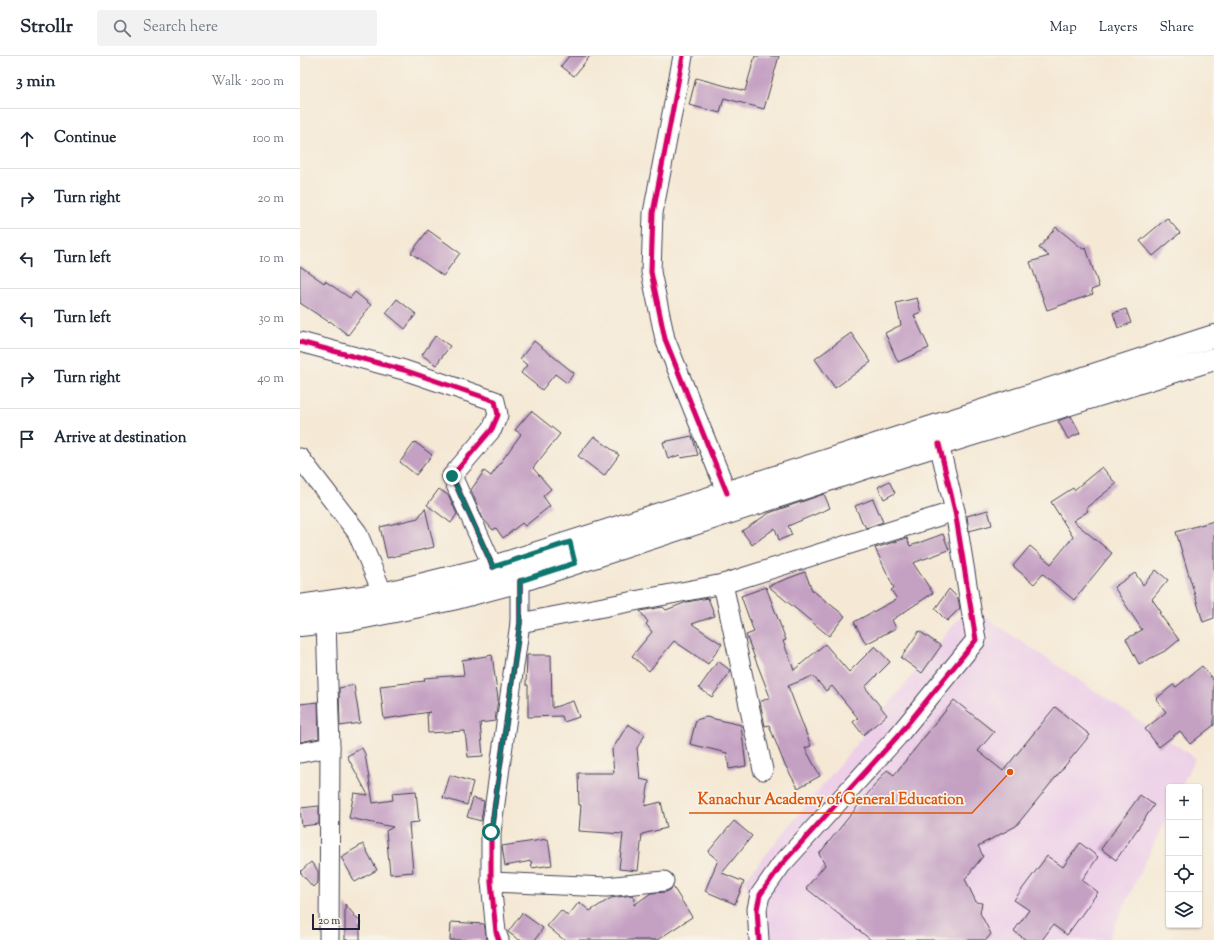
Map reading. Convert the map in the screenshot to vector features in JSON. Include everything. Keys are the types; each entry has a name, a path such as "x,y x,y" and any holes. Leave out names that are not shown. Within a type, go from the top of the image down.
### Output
{"main road":[{"path":"300,606 383,594 493,567 727,492 884,452 939,444 1138,371 1214,336"},
{"path":"300,626 410,608 457,598 520,581 575,563 884,452 1138,371 1214,359"},
{"path":"570,542 575,563"}],"street":[{"path":"683,56 653,213 651,272 666,339 727,492"},
{"path":"300,342 404,370 495,401 498,415 492,429 452,476 493,567"},
{"path":"759,940 757,909 760,895 781,865 897,737 976,640 955,511 939,444"},
{"path":"300,458 357,532 383,594"},
{"path":"520,623 723,584 955,511"},
{"path":"499,940 496,932 491,882 491,832 520,623 520,581"},
{"path":"723,584 763,770"},
{"path":"326,622 330,748 329,940"},
{"path":"300,753 330,748"},
{"path":"491,882 606,887 664,881"}],"shaded area":[{"path":"969,606 1195,758 1182,784 1166,784 1166,818 1108,940 761,940 745,880"}],"building":[{"path":"569,56 590,56 574,76 561,66"},
{"path":"755,56 779,56 764,109 724,98 720,113 689,105 696,78 745,91"},
{"path":"1167,218 1180,233 1153,256 1140,241"},
{"path":"1056,227 1083,249 1086,248 1099,287 1091,290 1093,294 1047,310 1030,262 1049,256 1039,248"},
{"path":"428,230 460,253 443,276 411,253"},
{"path":"300,266 324,283 325,281 350,298 355,292 371,305 348,335 330,321 329,322 300,303"},
{"path":"917,298 921,312 914,315 929,348 898,362 885,333 901,325 896,303"},
{"path":"397,299 416,314 405,329 386,313"},
{"path":"1126,309 1131,323 1118,328 1113,313"},
{"path":"851,333 871,362 835,388 815,359"},
{"path":"435,336 450,346 436,365 422,355"},
{"path":"534,341 574,373 567,383 555,374 542,390 521,373 527,365 520,359"},
{"path":"531,411 560,434 533,468 551,489 543,496 550,506 525,526 522,523 503,538 496,528 493,530 483,519 471,490 484,471 491,476 521,434 515,430"},
{"path":"1071,416 1080,433 1068,439 1058,421"},
{"path":"594,436 619,455 604,476 578,456"},
{"path":"692,436 698,455 681,458 680,455 668,459 663,442"},
{"path":"415,442 432,455 416,475 400,462"},
{"path":"1102,467 1116,484 1086,508 1088,511 1073,521 1112,553 1074,600 1043,574 1034,584 1013,566 1030,546 1051,564 1073,537 1051,502 1073,488 1074,490"},
{"path":"889,481 895,493 884,499 878,487"},
{"path":"439,489 449,496 457,514 451,523 427,505"},
{"path":"824,494 830,508 788,526 792,535 779,540 775,528 752,545 742,531 769,513"},
{"path":"873,499 883,522 866,528 855,506"},
{"path":"425,508 434,547 387,558 380,527 418,518"},
{"path":"988,510 992,525 969,531 967,516"},
{"path":"1214,521 1214,618 1203,622 1176,532"},
{"path":"943,534 949,550 913,563 933,593 892,620 896,628 866,644 854,622 897,599 891,590 894,588 875,548 907,538 910,546"},
{"path":"1156,570 1168,580 1152,599 1161,612 1159,613 1179,640 1167,650 1139,664 1126,639 1142,630 1114,587 1135,573 1143,585"},
{"path":"805,572 812,590 845,616 829,636 768,586"},
{"path":"766,587 786,640 783,641 794,670 825,644 849,672 875,646 890,662 865,687 887,715 863,735 853,722 858,718 832,686 826,691 813,676 788,686 811,746 805,748 820,776 798,788 784,763 769,725 765,726 760,702 770,697 746,635 754,632 741,596"},
{"path":"949,589 958,598 960,608 947,621 935,609"},
{"path":"708,598 715,616 692,624 722,644 708,664 674,641 649,671 632,656 652,632 646,624 648,622 640,611 663,607 666,610 687,602"},
{"path":"919,631 941,646 922,673 901,658"},
{"path":"492,655 498,699 495,721 480,723 483,756 468,757 465,731 428,733 427,713 430,712 384,719 380,686 425,681 424,678 464,675 462,660"},
{"path":"527,655 551,655 552,708 573,701 579,717 564,722 562,716 528,717 528,685 526,685"},
{"path":"718,661 731,671 712,697 699,688"},
{"path":"1202,666 1214,681 1214,725 1190,744 1180,731 1159,747 1145,729 1166,712 1156,699 1173,685 1176,687"},
{"path":"354,685 360,723 340,726 339,688"},
{"path":"954,700 994,732 978,751 1003,771 1055,707 1090,735 1016,826 978,846 983,856 965,879 976,902 982,903 980,913 991,934 986,940 871,940 806,888 825,865 819,854 887,770 894,775"},
{"path":"318,702 319,738 300,742 300,704"},
{"path":"706,717 741,725 746,766 729,769 727,753 690,744 696,720"},
{"path":"628,724 645,735 637,748 640,779 649,781 645,806 661,802 667,828 642,834 638,871 619,869 623,834 579,831 581,805 579,805 578,773 614,773 612,750"},
{"path":"362,748 365,754 373,803 393,800 392,793 416,791 419,822 409,823 413,872 390,874 386,831 393,827 349,818 354,793 368,795 347,756"},
{"path":"450,775 473,782 467,805 443,798"},
{"path":"1140,795 1154,805 1116,860 1101,849"},
{"path":"473,798 484,801 481,821 467,817"},
{"path":"319,806 319,824 302,826 300,808"},
{"path":"734,821 752,836 722,873 744,882 735,904 705,891 718,860 708,852"},
{"path":"548,839 552,865 532,868 531,861 505,866 502,846"},
{"path":"1080,843 1098,857 1082,880 1098,892 1067,935 1053,925 1042,940 1026,940 1014,931 1029,910 1014,900 1047,856 1063,867"},
{"path":"363,844 377,870 355,882 341,857"},
{"path":"311,862 318,871 318,882 313,887 300,872"},
{"path":"673,887 692,917 657,940 564,940 547,926 561,910 568,916 579,902 590,911 611,898 632,895 635,899 634,905 651,893 666,892"},
{"path":"345,904 360,922 360,940 345,940"},
{"path":"522,913 543,928 535,940 519,940 508,932"},
{"path":"451,922 484,924 487,940 450,940"}],"cycle path":[{"path":"683,56 653,213 651,272 665,339 727,493"},
{"path":"300,342 404,370 495,401 498,415 492,429 452,476 493,567"},
{"path":"759,940 757,909 760,895 781,865 897,737 976,640 955,511 939,444"},
{"path":"499,940 496,932 491,882 491,832 520,623 520,581"}],"place":[{"name":"Kanachur Academy of General Education","path":"1010,772"}],"route":[{"path":"452,476 493,567 570,542 575,563 520,581 520,623 491,832"}]}
